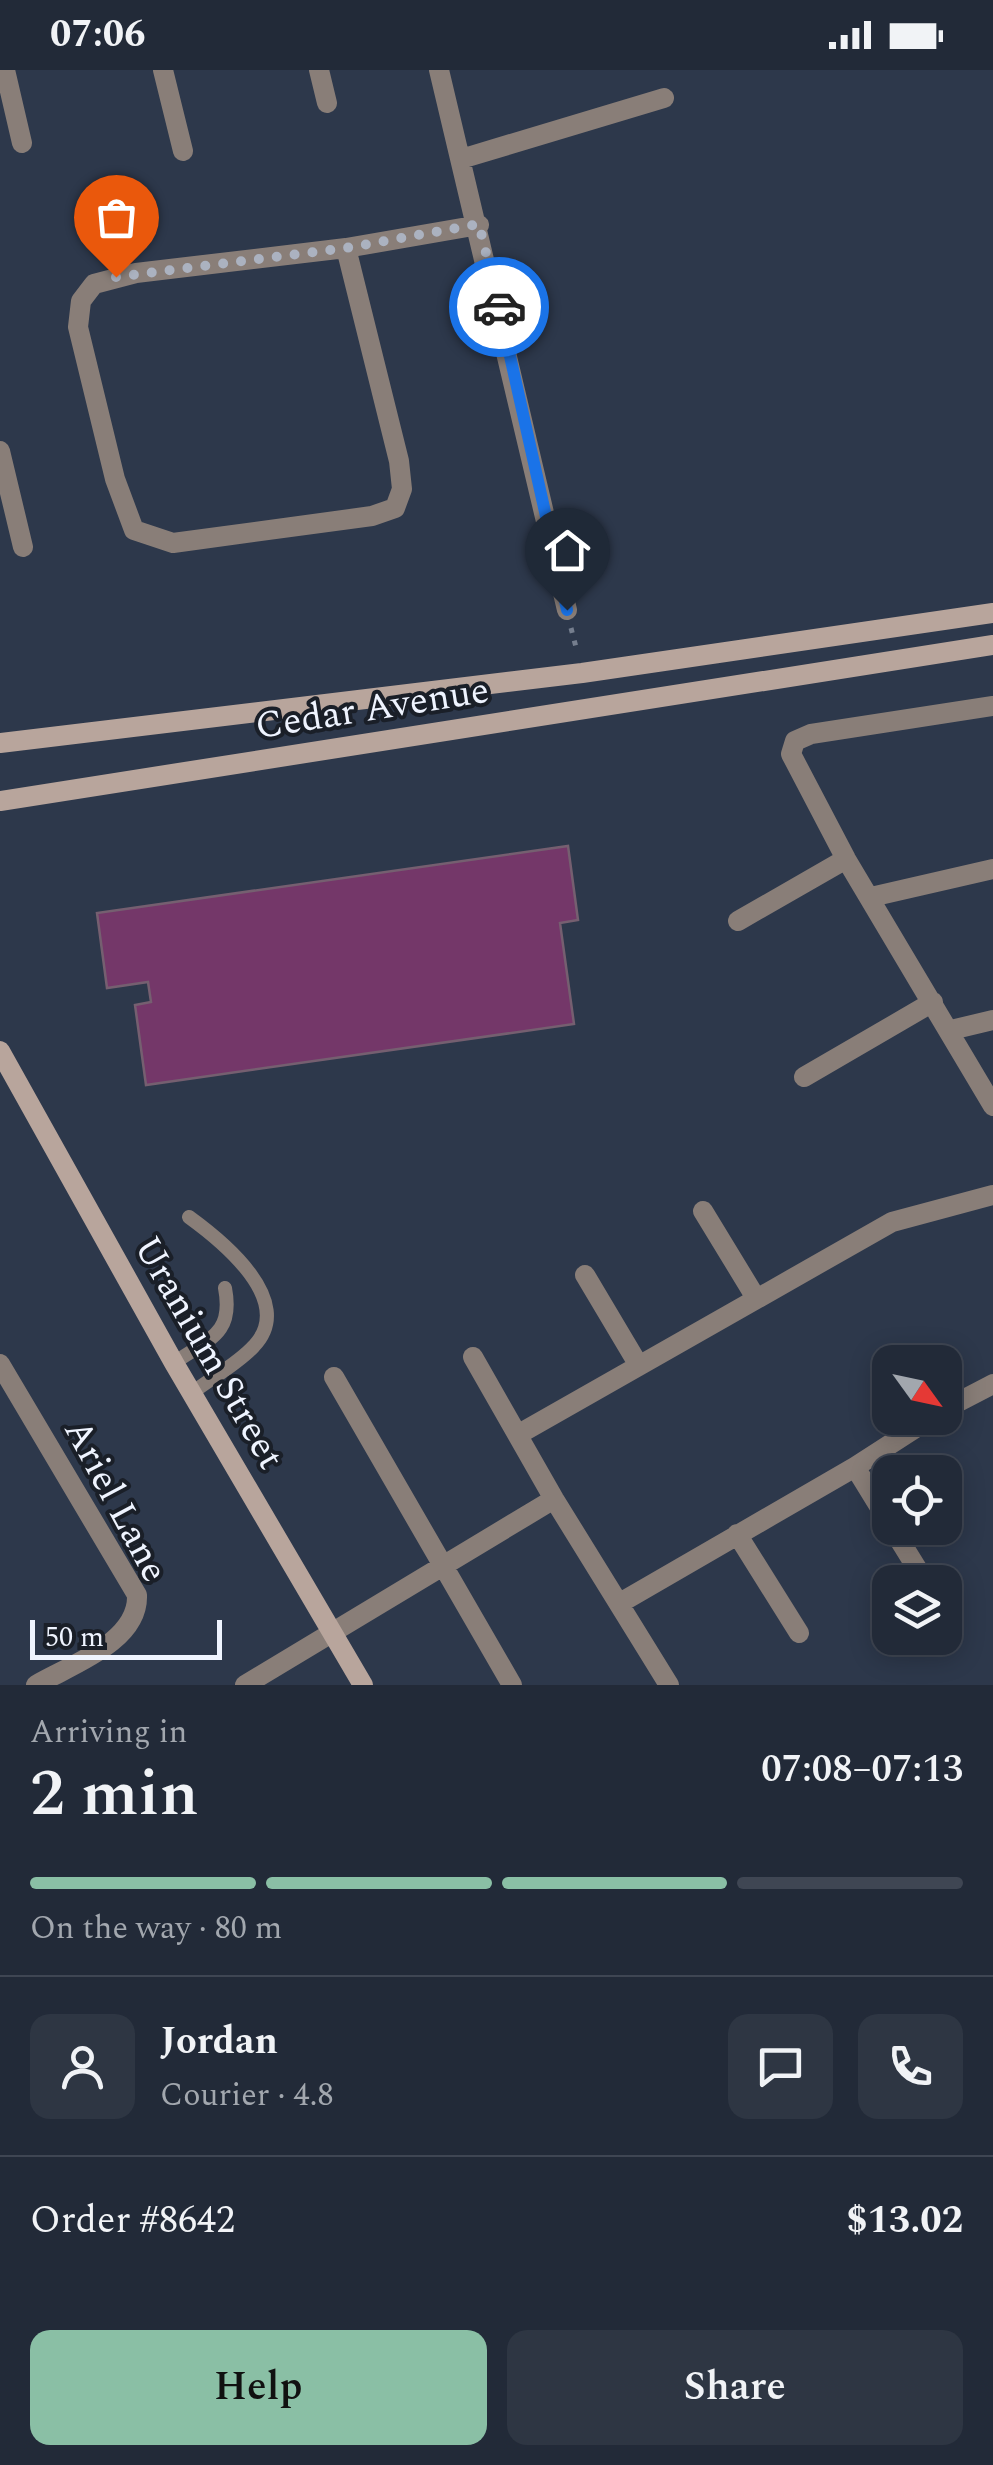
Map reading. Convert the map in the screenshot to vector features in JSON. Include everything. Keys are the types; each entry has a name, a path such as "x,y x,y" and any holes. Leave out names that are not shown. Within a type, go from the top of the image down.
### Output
{"main road":[{"name":"Cedar Avenue","path":"0,743 582,673 993,612"},
{"name":"Cedar Avenue","path":"4,804 993,645"},
{"name":"Uranium Street","path":"0,1051 174,1363 363,1685"}],"street":[{"path":"6,70 22,143"},
{"path":"163,70 183,151"},
{"path":"319,70 328,103"},
{"path":"439,70 479,224 567,610"},
{"path":"461,159 664,98"},
{"path":"346,248 399,461 402,489 395,508 372,516 173,543 134,530 114,478 78,327 86,292 94,284 136,273 346,248 479,224"},
{"path":"0,450 23,547"},
{"path":"993,706 811,734 795,741 791,754 795,770 952,1030 993,1106"},
{"path":"738,921 846,858"},
{"path":"871,897 993,869"},
{"path":"804,1076 933,1002"},
{"path":"952,1030 993,1020"},
{"path":"519,1434 892,1222 993,1195"},
{"path":"704,1211 756,1298"},
{"path":"586,1275 638,1364"},
{"path":"474,1357 554,1498 670,1685"},
{"name":"Ariel Lane","path":"0,1364 136,1595 134,1618 121,1634 36,1685"},
{"path":"334,1377 512,1685"},
{"path":"962,1400 993,1384"},
{"path":"620,1603 904,1435"},
{"path":"854,1467 872,1496"},
{"path":"244,1685 554,1498"},
{"path":"737,1534 799,1633"}],"lane":[{"path":"189,1217 228,1246 266,1304 266,1328 254,1346 192,1393"},
{"path":"174,1363 222,1330 230,1312 225,1288"}],"path":[{"path":"567,610 582,673"}],"building":[{"path":"568,846 578,920 560,923 574,1024 146,1085 135,1005 151,1002 148,982 107,988 97,913"}],"way so far":[{"path":"116,277 346,248 479,224 499,307"}],"route":[{"path":"499,307 567,610"}]}
